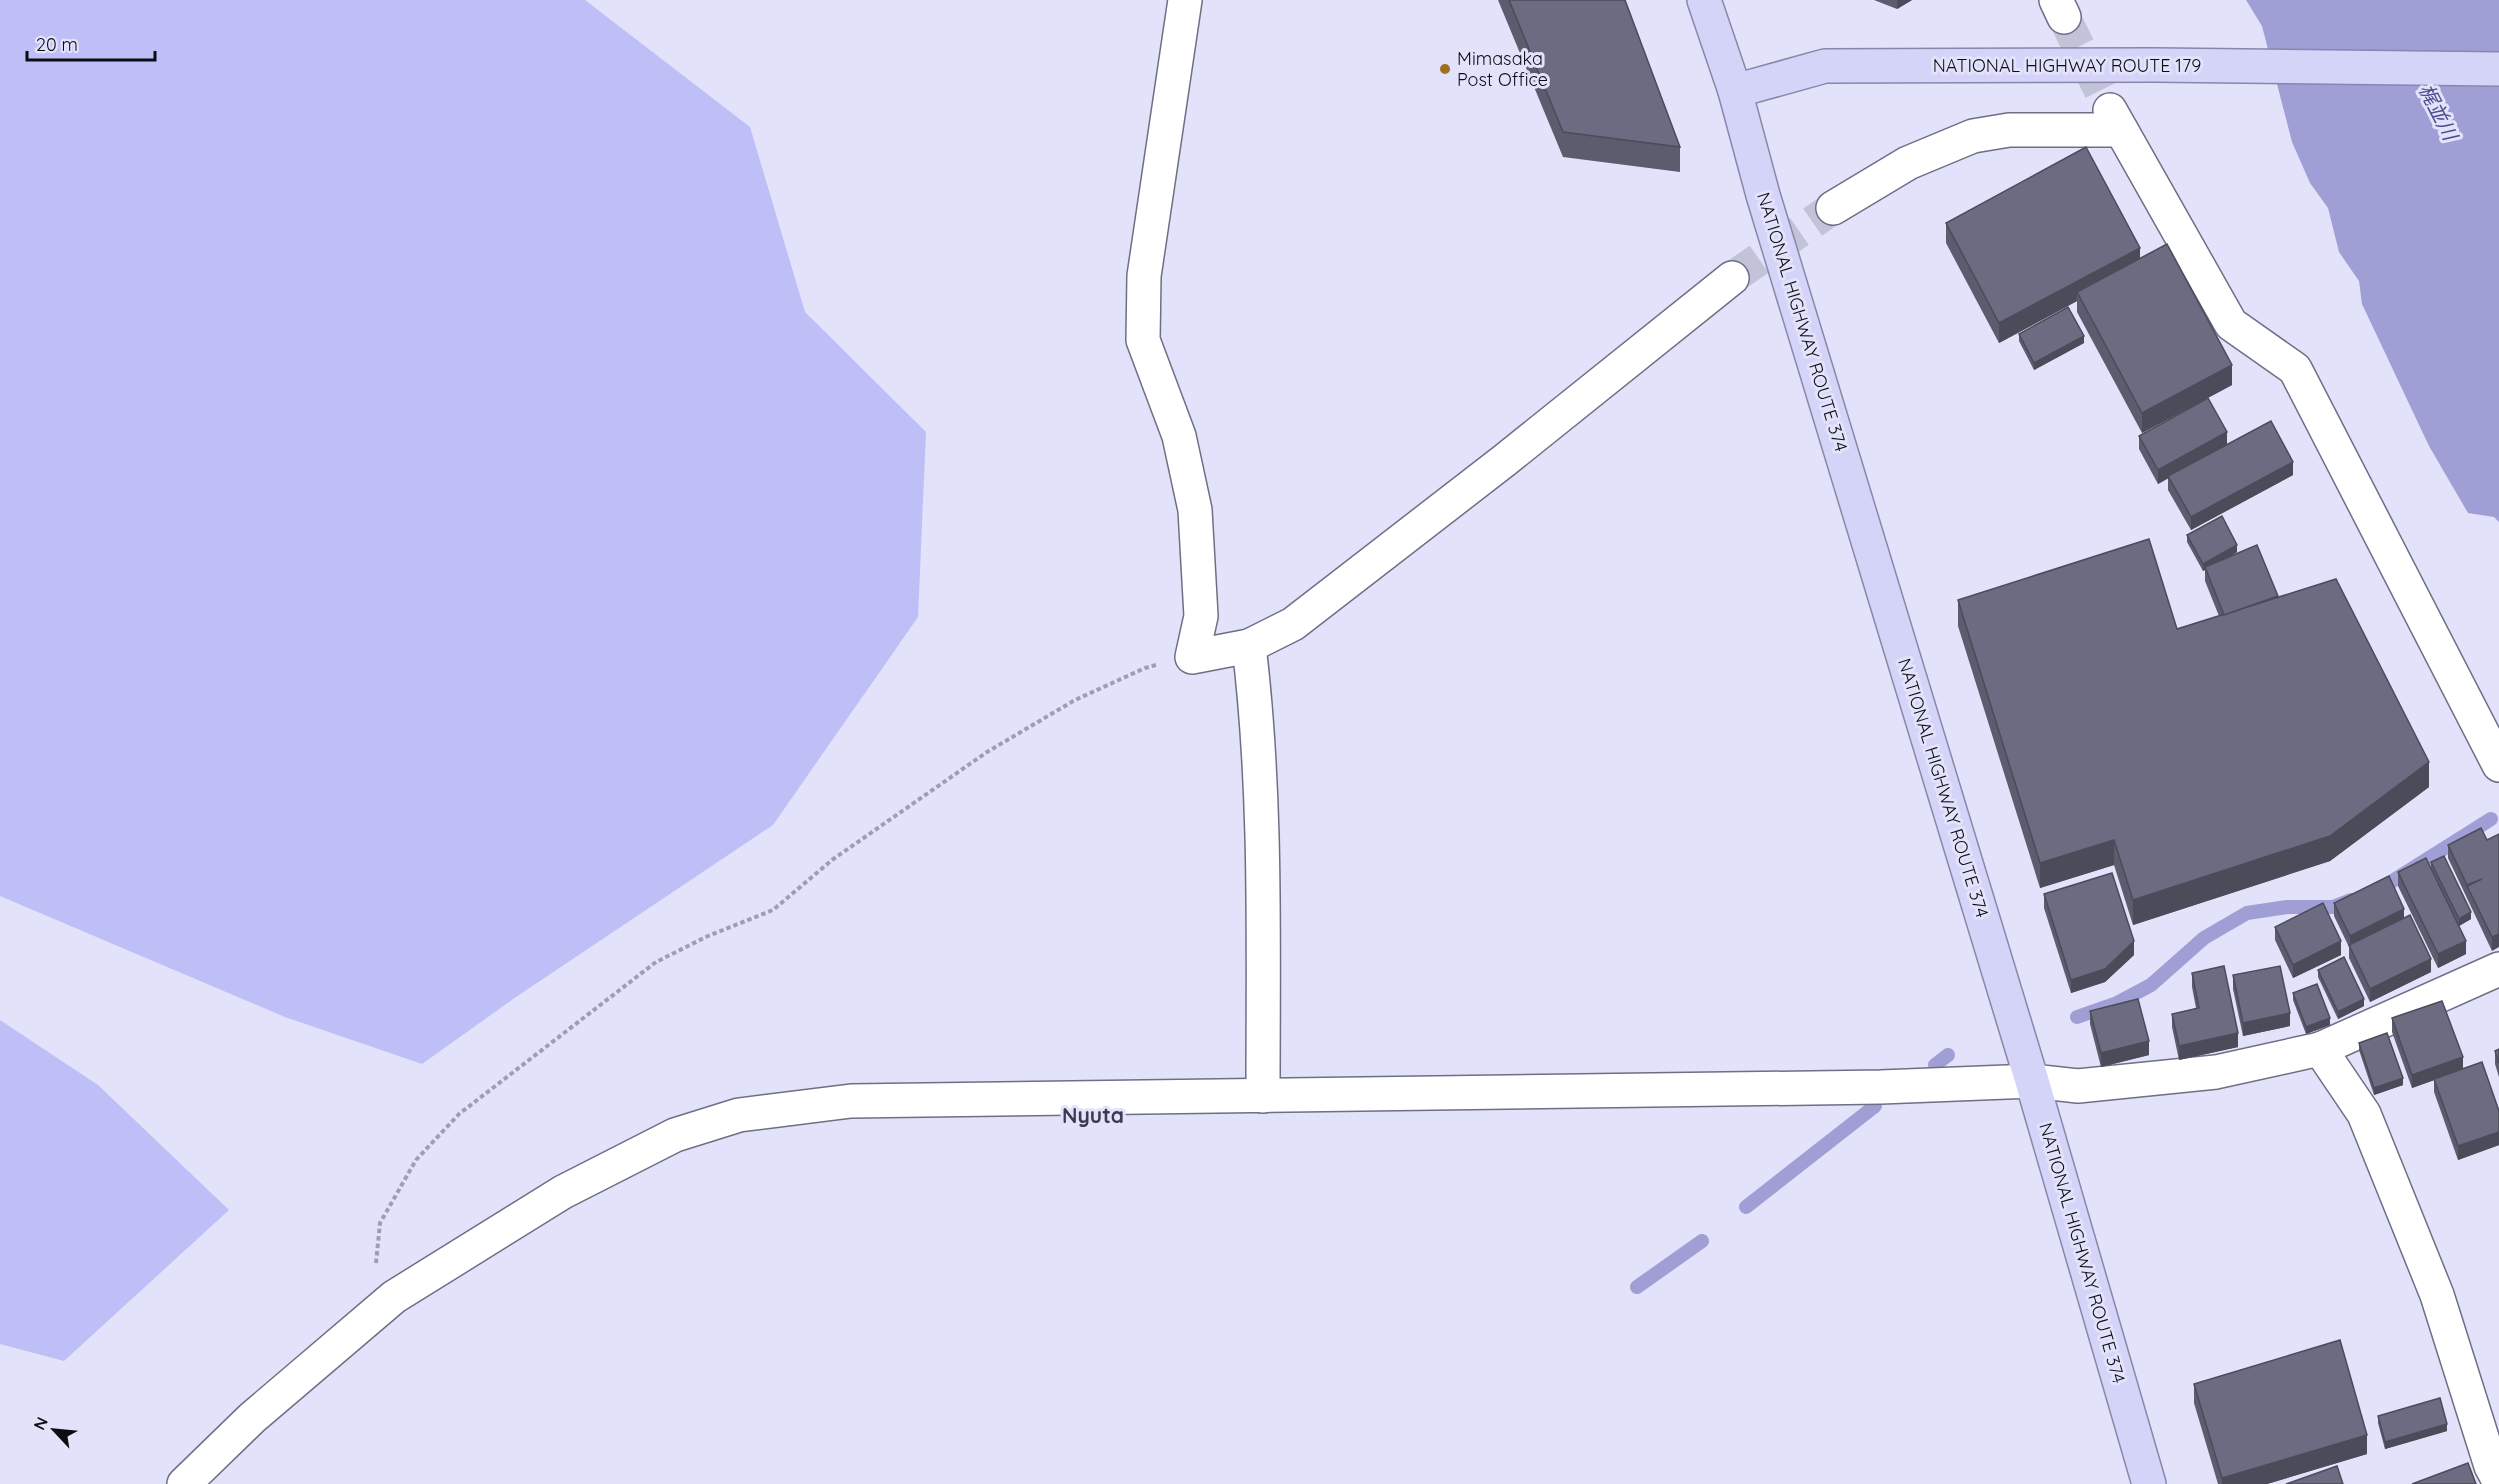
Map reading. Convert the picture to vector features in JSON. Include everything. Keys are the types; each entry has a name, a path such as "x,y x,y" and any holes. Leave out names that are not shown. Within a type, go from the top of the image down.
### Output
{"highway":[{"path":"1704,0 1735,91"},
{"name":"NATIONAL HIGHWAY ROUTE 179","path":"1735,91 1825,66 2156,65 2499,69"},
{"name":"NATIONAL HIGHWAY ROUTE 374","path":"1735,91 1763,195 2032,1081 2149,1484"}],"street":[{"path":"1185,0 1144,276 1143,340 1179,436 1195,510 1201,616 1192,657 1249,646 1293,624 1505,460 1732,278"},
{"path":"1833,208 1908,163 1973,136 2009,130 2115,120 2231,324 2295,369 2499,765"},
{"path":"1249,646 1257,712 1262,808 1263,1096"},
{"path":"184,1484 252,1418 394,1297 563,1192 675,1135 739,1115 851,1101 1869,1087 2032,1081 2078,1086 2216,1072 2320,1049 2499,969"},
{"path":"2320,1049 2364,1114 2437,1295 2491,1466 2499,1481"}],"path":[{"path":"394,1297 375,1270 380,1224 416,1160 459,1114 656,962 708,936 773,910 832,860 987,752 1075,700 1145,668 1192,657"}],"shaded area":[{"path":"0,0 585,0 750,127 805,312 926,432 918,617 773,825 516,997 422,1064 285,1017 0,896"},
{"path":"0,1020 98,1085 229,1210 64,1361 0,1344"}],"water":[{"name":"梶並川","path":"2246,0 2499,0 2499,522 2494,517 2468,513 2429,446 2362,304 2359,281 2339,252 2328,208 2310,183 2292,142 2262,26"}],"building":[{"path":"1509,0 1625,0 1680,147 1563,132"},
{"path":"2086,147 2140,248 1999,323 1946,223"},
{"path":"2167,244 2232,365 2142,413 2077,292"},
{"path":"2068,307 2084,336 2034,363 2019,334"},
{"path":"2208,398 2227,432 2158,470 2139,436"},
{"path":"2271,421 2293,462 2191,517 2168,476"},
{"path":"2222,516 2237,545 2203,564 2187,535"},
{"path":"2149,539 2177,629 2336,579 2429,762 2330,836 2133,900 2114,840 2040,863 1958,600"},
{"path":"2257,545 2278,596 2224,615 2205,567"},
{"path":"2481,828 2487,840 2499,834 2499,934 2492,937 2467,886 2482,879 2467,885 2448,845"},
{"path":"2444,856 2471,912 2459,919 2431,862"},
{"path":"2426,858 2466,941 2438,954 2398,872"},
{"path":"2112,873 2134,941 2105,969 2071,980 2044,894"},
{"path":"2389,876 2404,909 2350,936 2334,903"},
{"path":"2323,903 2341,941 2293,965 2275,927"},
{"path":"2410,915 2431,959 2370,989 2349,945"},
{"path":"2344,957 2364,999 2338,1012 2318,970"},
{"path":"2224,966 2238,1033 2179,1046 2172,1014 2199,1008 2192,973"},
{"path":"2280,966 2290,1013 2243,1023 2233,975"},
{"path":"2317,984 2330,1018 2306,1027 2293,993"},
{"path":"2138,999 2149,1041 2101,1053 2090,1011"},
{"path":"2442,1001 2463,1057 2412,1075 2392,1018"},
{"path":"2387,1033 2403,1078 2374,1088 2359,1043"},
{"path":"2499,1049 2499,1063 2495,1051"},
{"path":"2482,1062 2499,1111 2499,1132 2458,1146 2434,1079"},
{"path":"2340,1340 2367,1435 2222,1478 2194,1384"},
{"path":"2440,1398 2447,1424 2385,1442 2378,1416"},
{"path":"2468,1463 2476,1484 2412,1484"},
{"path":"2337,1466 2343,1484 2286,1484"}],"waterway":[{"path":"2377,889 2491,819"},
{"path":"2077,1017 2117,1003 2151,985 2204,938 2247,913 2287,907 2333,907 2351,900"},
{"path":"1935,1065 1948,1055"},
{"path":"1746,1207 1875,1106"},
{"path":"1637,1287 1702,1241"}],"tunnel":[{"path":"2064,17 2110,110"},
{"path":"1732,278 1833,208"}],"place":[{"name":"Mimasaka Post Office","path":"1445,69"}],"district":[{"name":"Nyuta","path":"1093,1116"}]}
